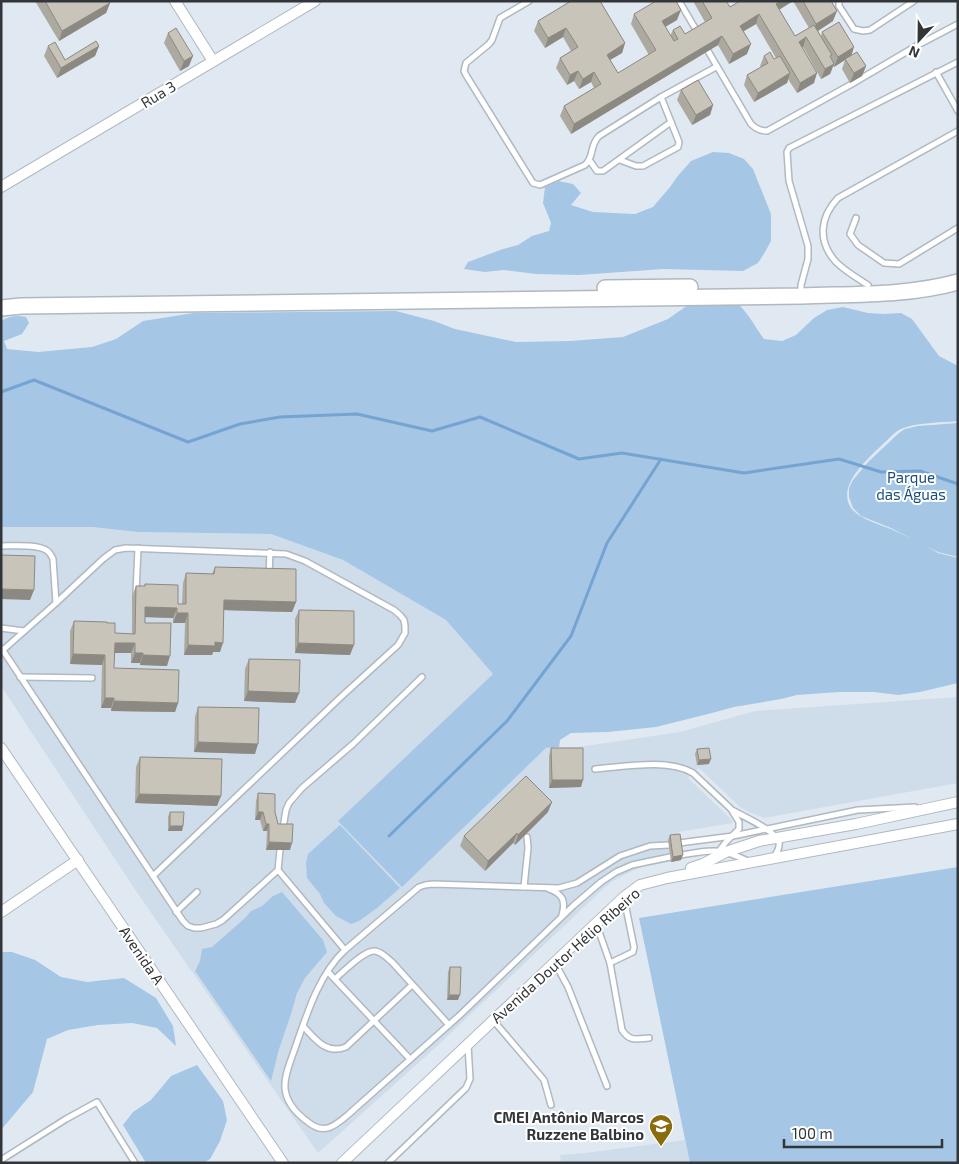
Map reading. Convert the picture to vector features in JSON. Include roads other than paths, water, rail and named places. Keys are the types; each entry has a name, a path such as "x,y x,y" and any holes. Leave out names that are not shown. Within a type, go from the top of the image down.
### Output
{"street":[{"path":"175,1 213,61"},
{"name":"Rua 3","path":"1,188 315,1"},
{"path":"1,308 22,306 801,290 904,284 958,273"},
{"path":"1,298 630,287 903,292 958,282"},
{"name":"Avenida A","path":"1,748 283,1163"},
{"path":"667,878 703,864 723,852 748,844 856,824 958,802"},
{"name":"Avenida Doutor Hélio Ribeiro","path":"343,1162 624,897 640,885 773,857 958,824"},
{"path":"1,912 78,860"}],"lane":[{"path":"529,1 500,18 492,40 466,63 464,71 533,183 540,185 585,165 590,161 593,143 599,136 661,97 716,67"},
{"path":"679,1 698,34"},
{"path":"839,1 838,6 854,29 863,31 870,30 914,1"},
{"path":"902,1 905,7"},
{"path":"708,51 751,124 760,131 766,131 958,24"},
{"path":"801,290 808,259 808,246 789,181 787,152 789,148 958,62"},
{"path":"936,72 958,111"},
{"path":"620,160 636,166 643,166 678,147 679,142 661,97"},
{"path":"590,161 597,171 600,171 620,160 671,122"},
{"path":"868,285 836,262 827,248 823,225 831,205 838,198 958,132"},
{"path":"856,218 850,234 858,245 884,263 899,264 958,228"},
{"path":"1,546 38,547 50,553 53,560 56,602"},
{"path":"136,593 138,548"},
{"path":"154,876 342,696 393,650 405,633 405,626 404,620 394,610 296,557 286,554 138,548 114,550 2,649 154,876 176,912 188,926 194,928 208,927 223,920 278,870 280,850"},
{"path":"269,576 270,552"},
{"path":"1,628 24,631"},
{"path":"20,677 92,678"},
{"path":"282,831 286,810 302,788 353,744 422,677"},
{"path":"595,769 660,764 686,768 693,772 738,818 739,829 726,842 723,852"},
{"path":"679,843 733,836 858,810 940,806"},
{"path":"731,809 766,829 775,838 779,846 773,857"},
{"path":"524,887 528,848 527,837"},
{"path":"669,845 650,846 620,856 577,884 559,888 425,885 414,891 344,950 337,957 328,972 311,1004 288,1069 284,1086 291,1105 302,1117 316,1127 324,1129 336,1124 486,991 594,887 616,872 632,865 670,857"},
{"path":"681,855 708,851 723,852 749,862"},
{"path":"278,870 344,950"},
{"path":"537,887 554,891 560,896 564,905 561,918"},
{"path":"176,912 197,892"},
{"path":"610,963 633,952 634,947 624,897"},
{"path":"596,924 610,963 622,1030 630,1039 649,1038"},
{"path":"335,979 366,953 374,951 385,956 449,1024"},
{"path":"554,963 568,986 608,1086"},
{"path":"328,972 410,1059"},
{"path":"303,1026 321,1044 331,1049 336,1050 346,1047 412,985"},
{"path":"493,1020 544,1080 551,1105"},
{"path":"388,1163 466,1088 470,1079 468,1045"},
{"path":"1,1160 97,1102 135,1163"}],"waterway":[{"path":"1,392 34,380 188,442 240,424 280,417 357,414 432,431 480,417 579,459 622,453 744,473 839,459 881,472 920,471 958,484"},
{"path":"389,836 507,721 571,636 607,543 661,459"}],"place":[{"name":"CMEI Antônio Marcos Ruzzene Balbino","path":"661,1147"}],"park label":[{"name":"Parque das Águas","path":"911,486"}]}
